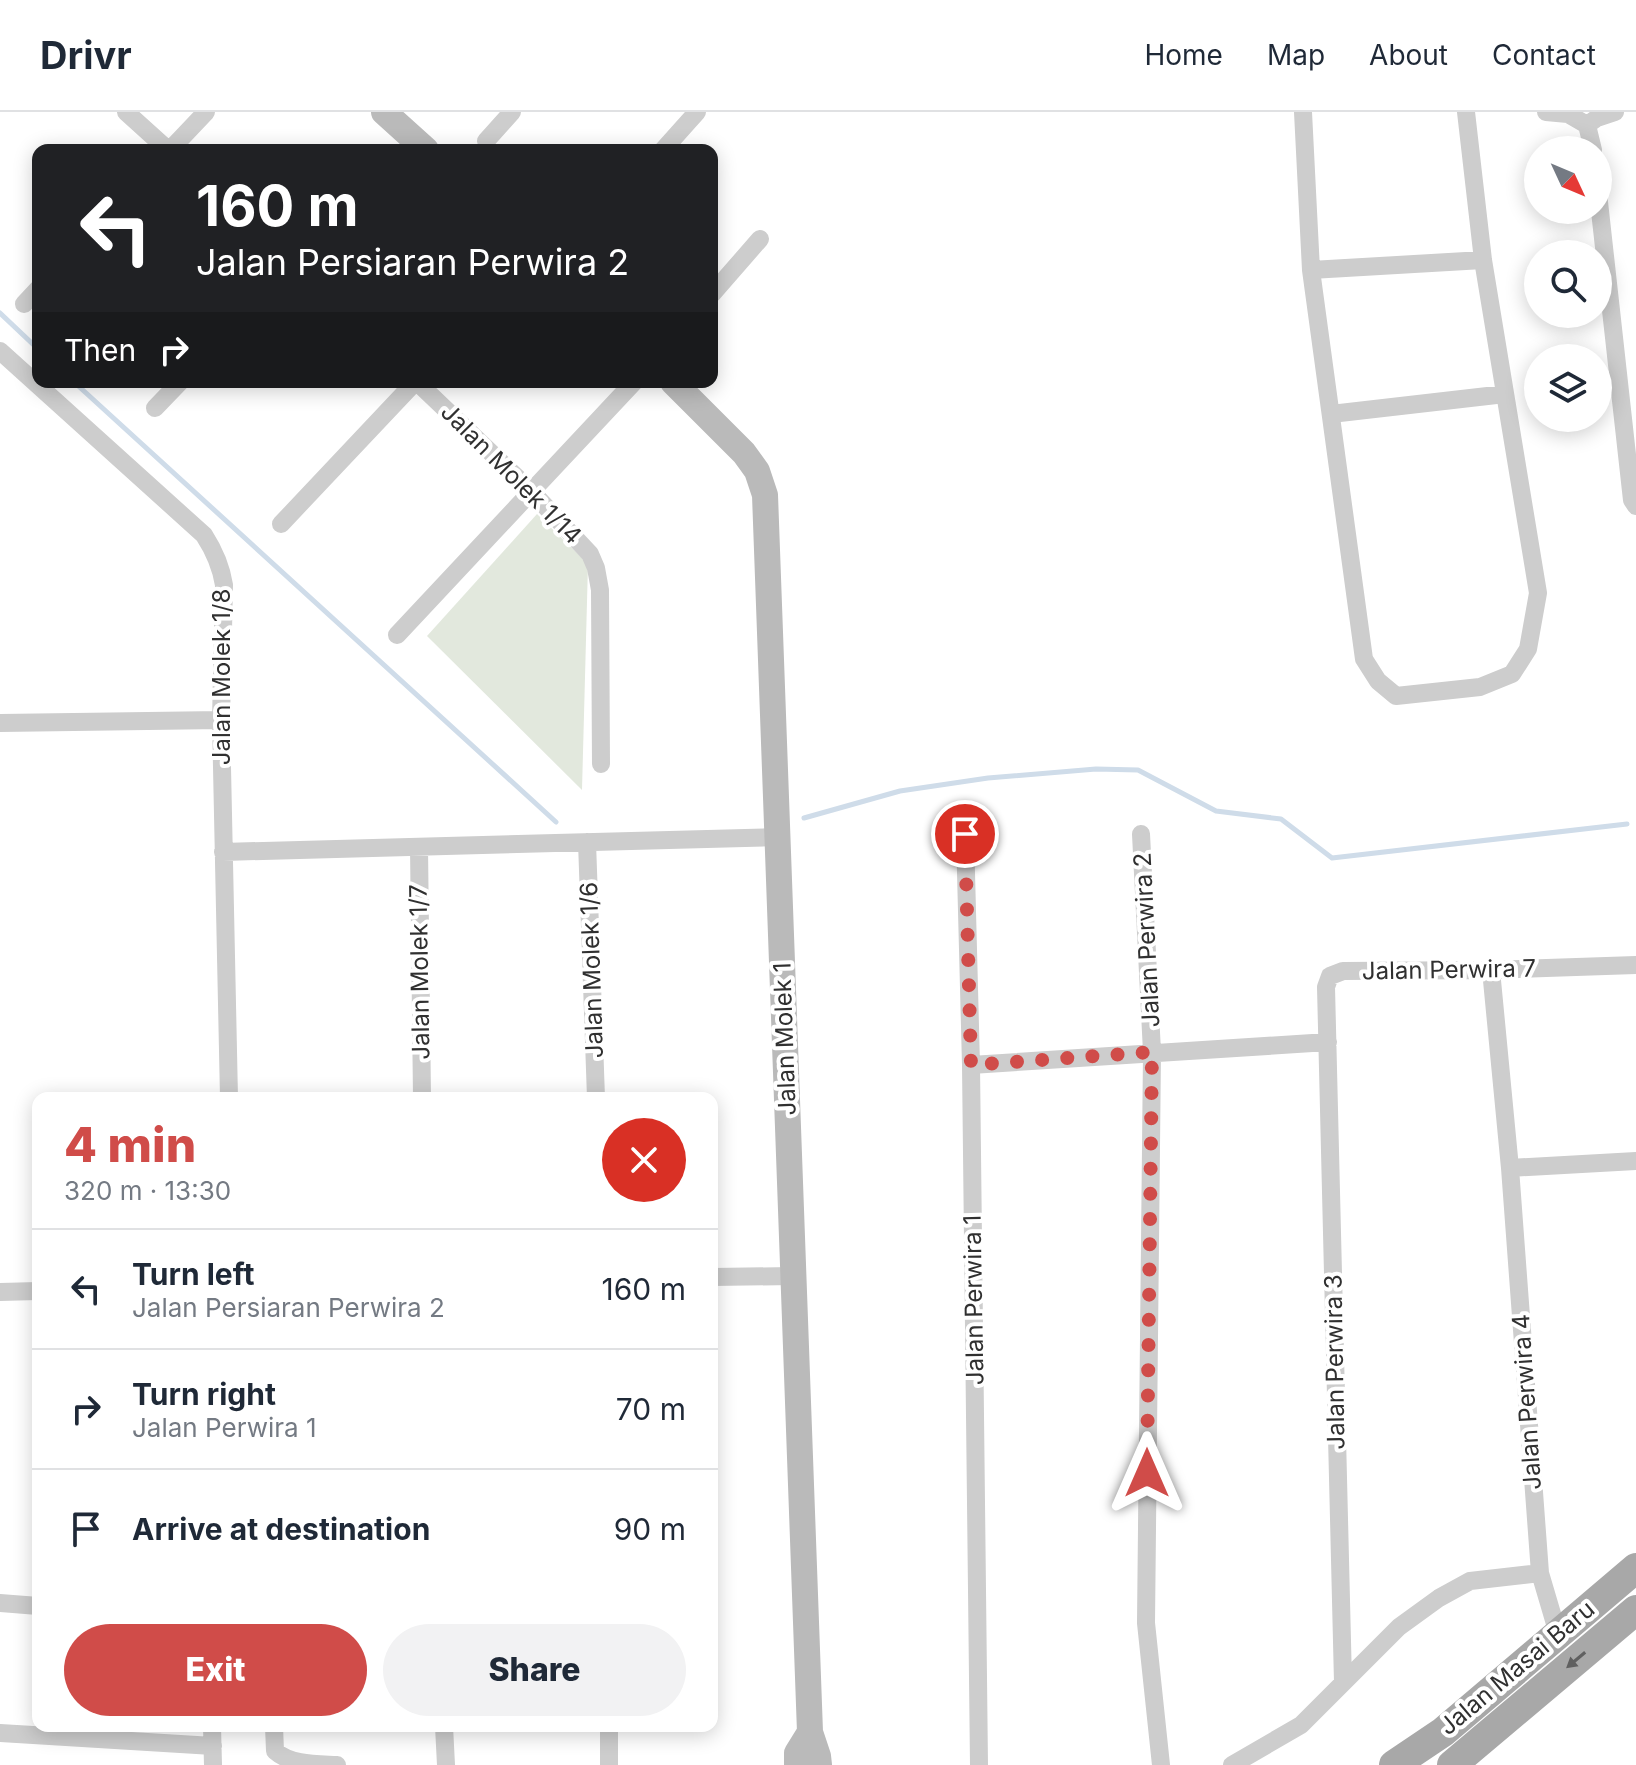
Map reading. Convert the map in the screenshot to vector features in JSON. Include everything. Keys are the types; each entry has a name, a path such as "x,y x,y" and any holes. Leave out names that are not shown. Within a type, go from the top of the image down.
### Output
{"main road":[{"name":"Jalan Masai Baru","path":"1394,1765 1443,1732 1636,1568"},
{"name":"Jalan Masai Baru","path":"1452,1765 1636,1610"}],"street":[{"path":"126,112 162,144"},
{"path":"175,144 206,112"},
{"path":"384,112 419,144"},
{"path":"486,141 512,112"},
{"path":"668,144 697,112"},
{"path":"1303,112 1311,270 1364,659 1378,681 1396,696 1480,687 1512,674 1528,649 1538,593 1483,260 1466,112"},
{"path":"1546,112 1568,114 1587,125 1590,136"},
{"path":"1587,125 1615,112"},
{"path":"1601,224 1632,500 1636,506"},
{"path":"718,287 760,239"},
{"path":"1311,270 1483,260"},
{"path":"24,304 32,295"},
{"name":"Jalan Molek 1/8","path":"0,351 32,380"},
{"name":"Jalan Molek 1/8","path":"41,388 204,535 216,554 224,585 221,720 229,1092"},
{"path":"155,408 174,388"},
{"path":"281,524 410,388"},
{"name":"Jalan Molek 1/14","path":"422,388 531,491 590,554 600,590 601,764"},
{"path":"397,635 628,388"},
{"name":"Jalan Molek 1","path":"679,388 744,453 757,471 765,495 810,1732 819,1765"},
{"path":"1331,414 1505,394"},
{"path":"0,723 221,720"},
{"name":"Jalan Perwira 1","path":"965,834 971,1065 979,1765"},
{"name":"Jalan Perwira 2","path":"1141,834 1152,1052 1146,1623 1161,1765"},
{"path":"223,852 778,837"},
{"name":"Jalan Molek 1/6","path":"587,842 596,1092"},
{"name":"Jalan Molek 1/7","path":"419,847 422,1092"},
{"name":"Jalan Perwira 7","path":"1328,1042 1326,987 1330,976 1343,971 1636,965"},
{"path":"1491,970 1510,1168 1636,1161"},
{"path":"971,1065 1328,1042"},
{"name":"Jalan Perwira 3","path":"1328,1042 1343,1682"},
{"name":"Jalan Perwira 4","path":"1510,1168 1540,1573 1558,1634"},
{"path":"718,1277 793,1276"},
{"path":"0,1292 32,1291"},
{"path":"1232,1765 1294,1731 1399,1627 1439,1598 1470,1581 1540,1573"},
{"path":"0,1603 32,1606"},
{"path":"0,1733 213,1756 212,1732"},
{"path":"274,1732 275,1751 281,1757 294,1762 337,1765"},
{"path":"444,1732 446,1765"},
{"path":"609,1732 609,1765"},
{"name":"Jalan Molek 1","path":"797,1765 797,1753 810,1732"}],"shaded area":[{"path":"537,514 588,564 582,790 427,636"}],"waterway":[{"path":"0,313 32,343"},
{"path":"81,388 556,822"},
{"path":"804,818 900,791 988,778 1096,769 1138,770 1216,811 1281,819 1332,858 1627,824"}],"route":[{"path":"965,834 971,1065 1152,1052 1147,1473"}]}
